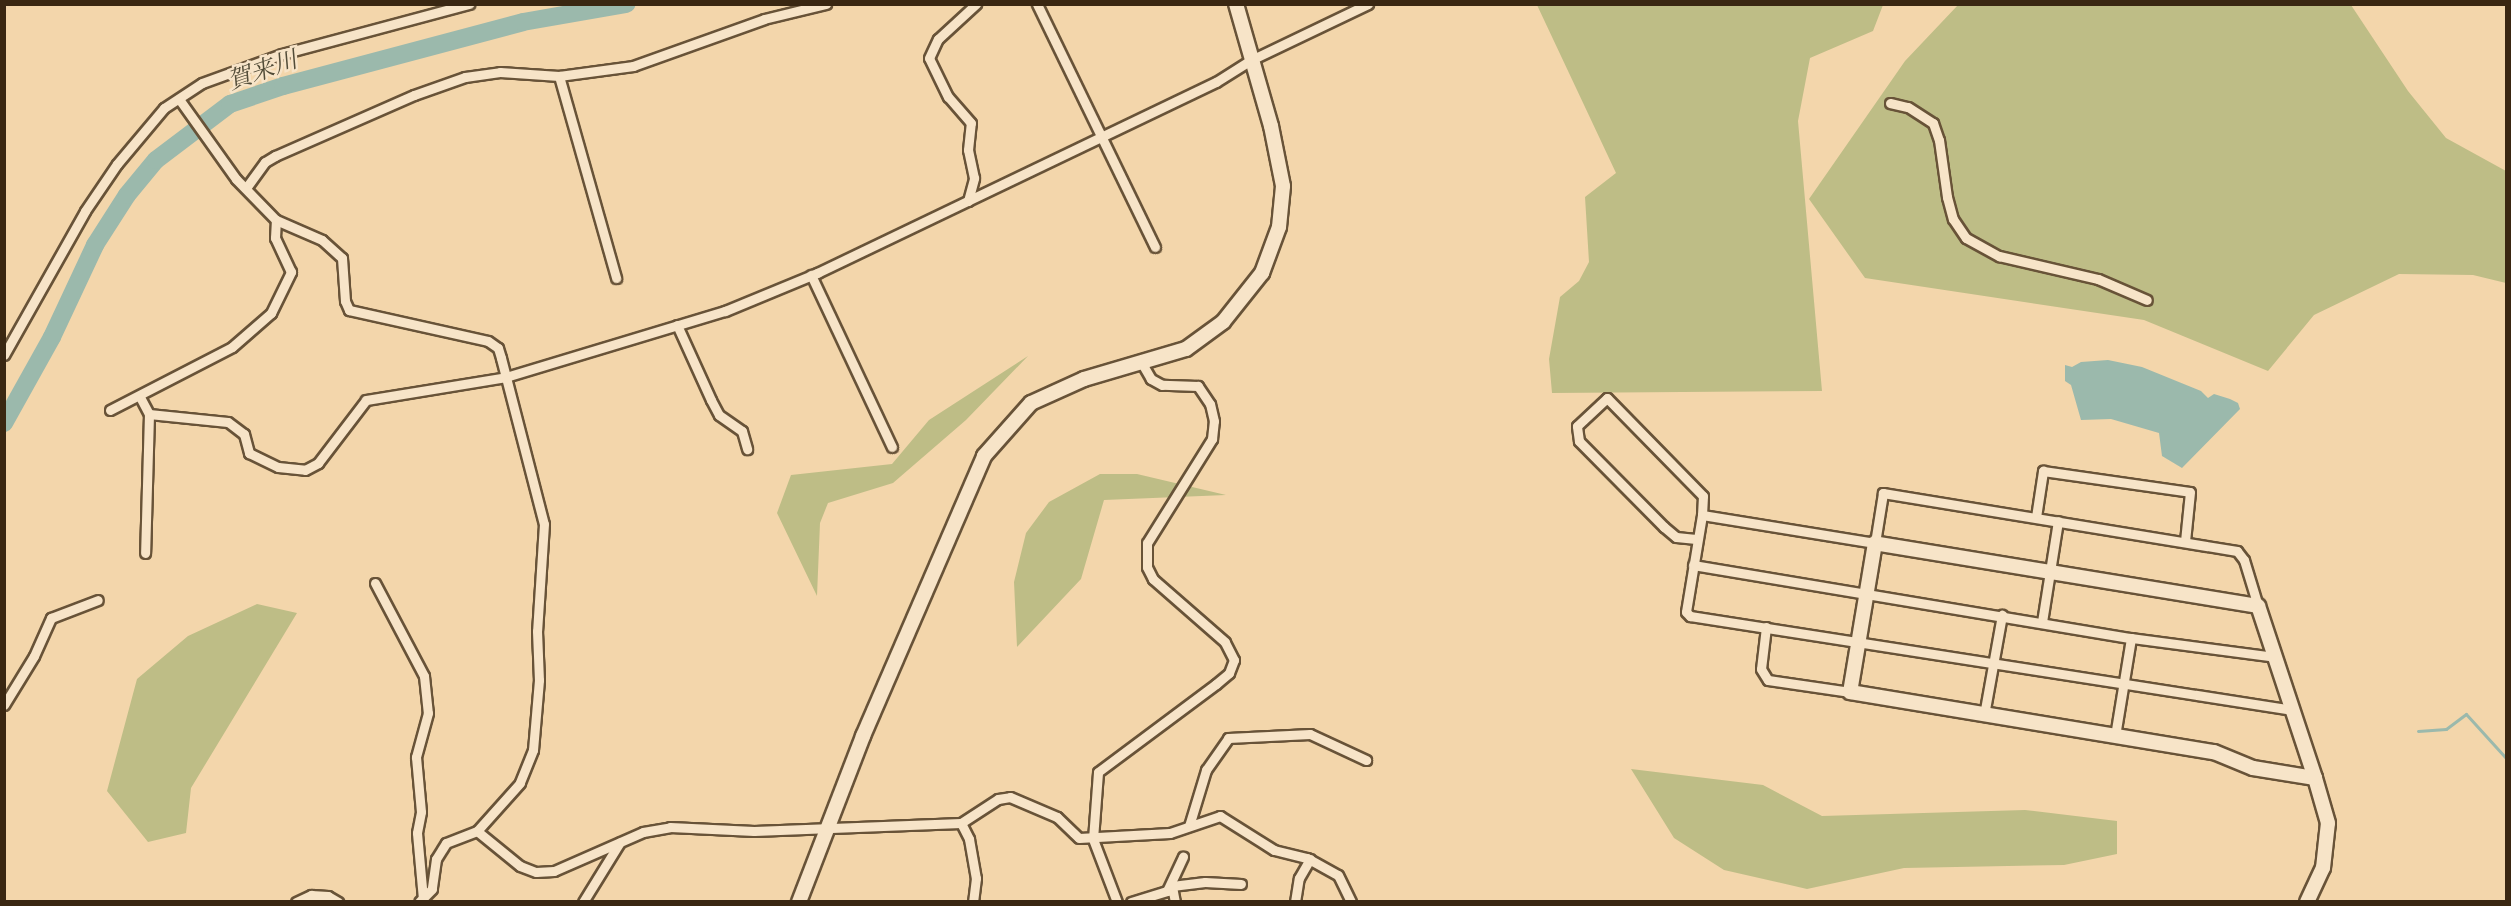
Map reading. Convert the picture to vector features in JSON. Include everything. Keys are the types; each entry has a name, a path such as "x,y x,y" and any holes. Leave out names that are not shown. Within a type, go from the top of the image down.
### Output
{"street":[{"path":"6,349 85,211 117,164 164,108 202,83 282,54 469,4"},
{"path":"246,188 266,162 275,156 414,95 480,73 559,76 654,61 764,19 826,4"},
{"path":"968,201 974,178 968,150 972,123 948,97 929,58 938,39 976,4"},
{"path":"1037,4 1099,138 1155,248"},
{"path":"799,902 827,826 984,456 1031,403 1084,379 1186,349 1223,322 1245,297 1271,251 1279,227 1283,186 1271,126 1236,4"},
{"path":"149,414 228,422 244,434 249,453 296,471 318,463 366,400 506,377 725,311 811,275 968,201 1216,82 1251,60 1368,4"},
{"path":"559,76 616,278"},
{"path":"179,99 246,188 276,220 322,240 342,258 345,301 349,310 488,341 498,348 544,524 537,631 539,680 528,771 477,831 446,843 436,859 432,889 421,900"},
{"path":"1890,103 1908,107 1933,123 1939,140 1950,208 1966,238 1999,256 2098,279 2147,300"},
{"path":"110,410 140,397 232,347 271,313 291,272 275,238 276,220"},
{"path":"811,275 892,447"},
{"path":"677,325 719,415 742,431 747,449"},
{"path":"1117,902 1093,839 1098,772 1216,684 1229,673 1234,660 1225,642 1153,579 1147,567 1147,543 1212,439 1214,422 1210,404 1198,386 1162,385 1151,379 1141,362"},
{"path":"140,397 149,414 144,553"},
{"path":"1696,539 1676,537 1664,527 1579,441 1577,426 1607,398 1703,496 1686,612 1690,616 2293,710"},
{"path":"2036,517 2043,471 2190,492 2185,541"},
{"path":"1850,693 1883,493 2236,551 2244,560 2328,823 2328,846 2323,868 2307,902"},
{"path":"1702,515 2258,606"},
{"path":"2042,622 2058,521"},
{"path":"1693,565 1866,595 2002,615 2131,639 2276,657"},
{"path":"375,582 424,676 428,713 417,757 421,812 417,833 421,900"},
{"path":"4,705 34,656 51,618 98,600"},
{"path":"1984,715 2002,615"},
{"path":"1766,627 1761,669 1768,680 2214,752 2253,768 2315,778"},
{"path":"2115,736 2131,639"},
{"path":"1189,826 1206,770 1228,738 1310,734 1366,760"},
{"path":"477,831 520,866 536,872 554,871 643,832 670,827 754,831 827,826 962,823 998,799 1010,797 1057,817 1072,835 1093,839 1170,833 1220,816 1274,850 1311,860 1338,875 1347,899"},
{"path":"962,823 969,839 976,878 973,902"},
{"path":"584,902 620,842"},
{"path":"1175,902 1172,886 1183,857"},
{"path":"1295,902 1299,878 1311,860"},
{"path":"1131,902 1155,897 1172,886 1205,882 1241,884"},
{"path":"296,902 311,895 328,896 338,902"}],"shaded area":[{"path":"1537,5 1883,5 1873,31 1810,58 1798,121 1822,391 1552,393 1549,359 1560,297 1579,281 1589,262 1585,197 1616,173"},
{"path":"1958,5 2351,5 2408,91 2446,138 2506,171 2506,283 2473,275 2399,274 2314,315 2268,371 2144,320 1865,278 1809,199 1905,61"},
{"path":"1028,356 966,420 893,483 828,503 820,523 817,596 777,513 791,475 892,464 929,420"},
{"path":"2108,360 2142,367 2201,391 2208,398 2214,394 2230,399 2238,403 2240,409 2182,468 2162,456 2159,433 2111,419 2081,420 2071,385 2065,381 2065,365 2072,367 2081,362"},
{"path":"1100,474 1137,474 1226,495 1104,500 1081,579 1017,647 1014,582 1026,533 1049,502"},
{"path":"257,604 297,613 191,788 186,833 148,842 107,791 137,679 188,636"},
{"path":"1631,769 1763,785 1822,816 2025,810 2117,821 2117,854 2064,865 1904,868 1807,889 1724,870 1674,838"}],"waterway":[{"name":"賀来川","path":"4,423 52,337 95,245 127,195 156,160 230,104 283,86 523,22 626,4"},
{"path":"2418,731 2446,729 2466,714 2506,758"}]}
